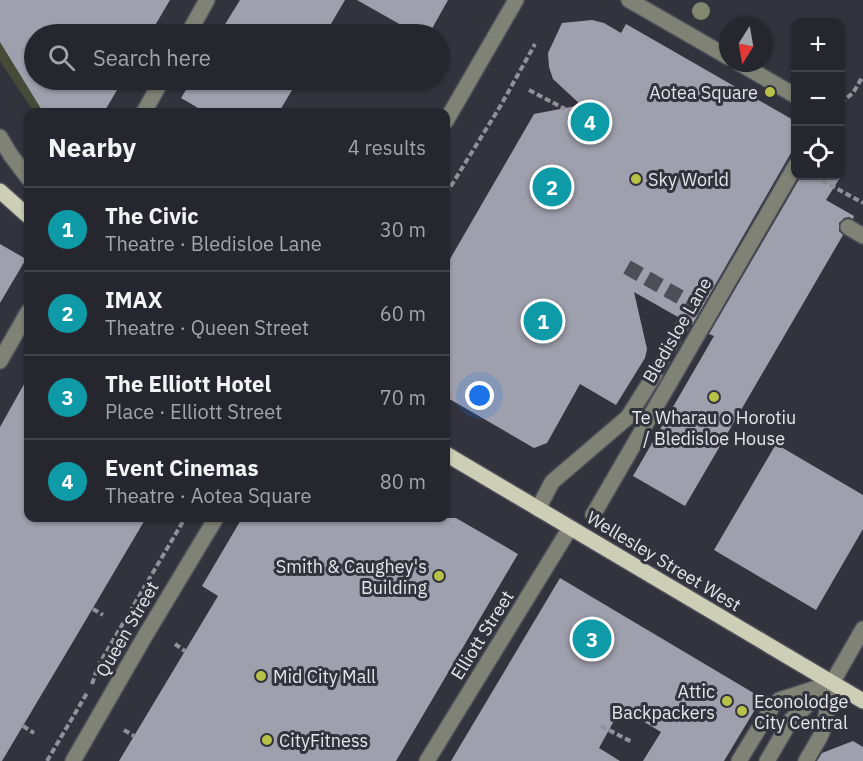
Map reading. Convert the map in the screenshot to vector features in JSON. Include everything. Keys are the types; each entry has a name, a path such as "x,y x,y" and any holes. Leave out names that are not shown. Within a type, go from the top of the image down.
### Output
{"main road":[{"path":"0,191 24,212"},
{"name":"Wellesley Street West","path":"450,456 863,701"}],"street":[{"path":"194,24 207,0"},
{"path":"450,114 516,0"},
{"path":"628,0 719,52"},
{"path":"754,72 791,94"},
{"path":"146,108 156,90"},
{"path":"0,137 24,173"},
{"name":"Bledisloe Lane","path":"593,515 791,172"},
{"path":"848,227 863,236"},
{"path":"0,361 24,319"},
{"path":"538,509 552,482 629,425 628,417 655,374"},
{"name":"Queen Street","path":"73,761 214,522"},
{"name":"Elliott Street","path":"427,761 570,528"},
{"path":"767,761 791,720 832,683 863,630"},
{"path":"739,761 772,707 779,700 832,683"},
{"path":"806,761 824,727 832,683"}],"path":[{"path":"450,188 501,105 535,44"},
{"path":"845,99 853,93 863,76"},
{"path":"529,90 565,109"},
{"path":"821,180 863,203"},
{"path":"47,761 93,682 98,666 183,522"},
{"path":"93,609 103,615"},
{"path":"175,644 185,651"},
{"path":"23,726 34,733"},
{"path":"601,726 632,742"},
{"path":"124,730 134,736"}],"green space":[{"path":"0,42 24,81 24,90 29,90 41,108 31,108 0,61"}],"building":[{"path":"0,0 170,0 156,24 24,24 24,81 0,42"},
{"path":"240,0 345,0 331,24 225,24"},
{"path":"357,0 448,0 435,24 399,24"},
{"name":"Sky World","path":"592,20 604,23 621,33 626,24 791,119 791,153 692,325 634,292 647,349 645,358 616,405 580,384 547,443 534,448 450,399 450,259 534,114 581,105 553,79 548,53 562,23"},
{"path":"29,90 117,90 106,108 41,108"},
{"path":"186,90 292,90 281,108 198,108 181,98"},
{"name":"Te Wharau o Horotiu / Bledisloe House","path":"799,180 838,180 826,200 854,216 853,219 844,218 839,223 839,231 843,235 685,506 633,476 714,336 709,334"},
{"path":"0,244 24,258 24,262 0,303"},
{"path":"24,384 24,522 144,522 2,761 0,761 0,427"},
{"path":"776,444 863,495 863,529 816,610 714,550"},
{"path":"450,518 456,518 518,554 396,761 119,761 218,596 202,586 240,522 450,522"},
{"path":"560,578 762,698 724,761 643,761 661,732 621,708 599,748 620,761 451,761"},
{"path":"853,741 863,747 863,761 817,761 822,753"}],"tunnel":[{"path":"627,267 694,305 655,374"}],"place":[{"name":"Aotea Square","path":"770,92"},
{"name":"Event Cinemas","path":"590,122"},
{"name":"Sky World","path":"636,179"},
{"name":"IMAX","path":"552,187"},
{"name":"The Civic","path":"543,321"},
{"name":"Te Wharau o Horotiu / Bledisloe House","path":"714,397"},
{"name":"Smith & Caughey's Building","path":"439,576"},
{"name":"The Elliott Hotel","path":"592,639"},
{"name":"Mid City Mall","path":"261,676"},
{"name":"Attic Backpackers","path":"727,701"},
{"name":"Econolodge City Central","path":"742,711"},
{"name":"CityFitness","path":"267,740"}]}
